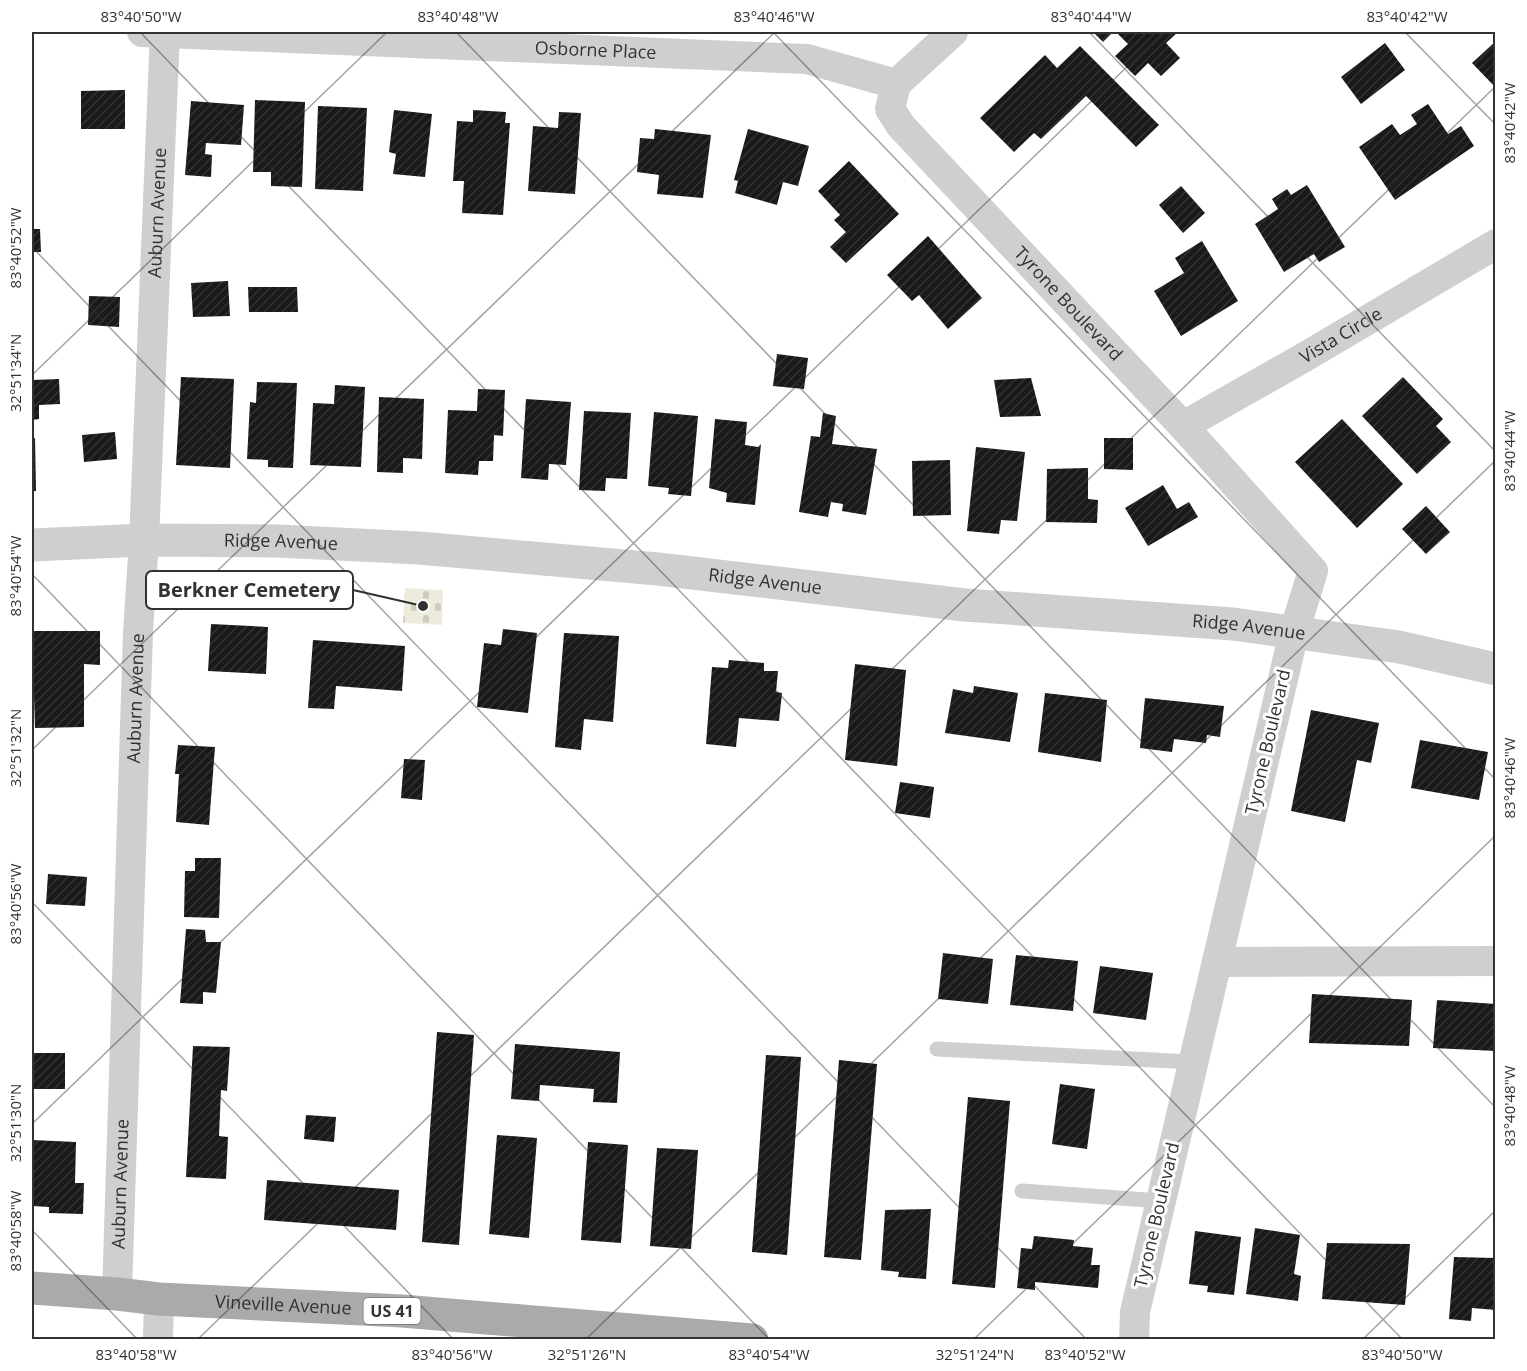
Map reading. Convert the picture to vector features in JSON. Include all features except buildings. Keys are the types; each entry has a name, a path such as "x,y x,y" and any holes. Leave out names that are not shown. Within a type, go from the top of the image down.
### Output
{"main road":[{"name":"Vineville Avenue","path":"32,1288 159,1299 402,1311 752,1340"}],"street":[{"name":"Osborne Place","path":"158,32 807,58 896,84"},
{"name":"Auburn Avenue","path":"117,1294 138,644 144,540 158,32"},
{"path":"896,84 953,32"},
{"name":"Tyrone Boulevard","path":"896,84 890,109 901,126 1183,426 1313,571 1294,632 1193,1062 1135,1312 1134,1340"},
{"name":"Vista Circle","path":"1183,426 1304,358 1496,244"},
{"name":"Ridge Avenue","path":"32,545 144,540 278,541 419,548 658,569 965,605 1233,624 1399,646 1496,669"},
{"path":"1217,962 1496,961"},
{"path":"158,1340 159,1299"}],"lane":[{"path":"937,1049 1193,1062"},
{"path":"1022,1191 1161,1201"}],"green space":[{"path":"405,588 443,590 442,625 403,623"}],"place":[{"name":"Berkner Cemetery","path":"423,606"}]}
